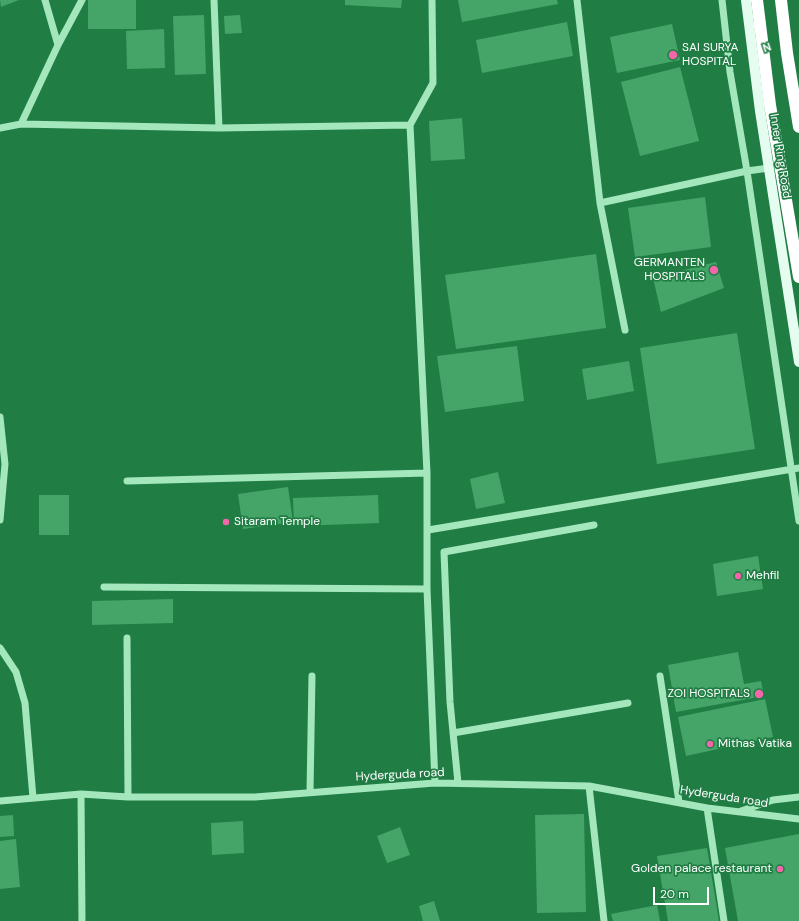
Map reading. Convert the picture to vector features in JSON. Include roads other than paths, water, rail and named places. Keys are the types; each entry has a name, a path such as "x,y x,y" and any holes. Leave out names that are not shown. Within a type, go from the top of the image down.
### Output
{"highway":[{"path":"757,0 770,105 799,277"},
{"path":"781,0 787,53 799,126"}],"main road":[{"name":"Inner Ring Road","path":"746,0 760,111 799,362"},
{"path":"786,0 799,101"}],"street":[{"path":"45,0 58,45"},
{"path":"21,124 58,45 82,0"},
{"path":"214,0 219,128"},
{"path":"432,0 433,83 410,125 427,473 427,589 435,782"},
{"path":"577,0 600,203 625,330"},
{"path":"722,0 730,72 795,468 799,521"},
{"path":"0,128 21,124 219,128 410,125"},
{"path":"600,203 747,171 769,168"},
{"path":"0,417 5,464 0,520"},
{"path":"428,530 795,468"},
{"path":"127,481 427,473"},
{"path":"458,783 450,702 444,552 594,525"},
{"path":"104,587 427,589"},
{"path":"127,638 128,797"},
{"path":"0,648 16,672 25,703 33,798"},
{"path":"310,792 312,676"},
{"path":"660,676 679,802"},
{"path":"453,733 628,703"},
{"name":"Hyderguda road","path":"0,801 81,794 128,797 255,796 435,782 589,786 707,808 799,819"},
{"path":"589,786 604,921"},
{"path":"81,794 82,921"},
{"path":"739,812 773,800 799,797"},
{"path":"707,808 724,921"}],"place":[{"name":"SAI SURYA HOSPITAL","path":"673,55"},
{"name":"GERMANTEN HOSPITALS","path":"714,270"},
{"name":"Sitaram Temple","path":"226,522"},
{"name":"Mehfil","path":"738,576"},
{"name":"ZOI HOSPITALS","path":"759,694"},
{"name":"Mithas Vatika","path":"710,744"},
{"name":"Golden palace restaurant","path":"780,869"}]}
